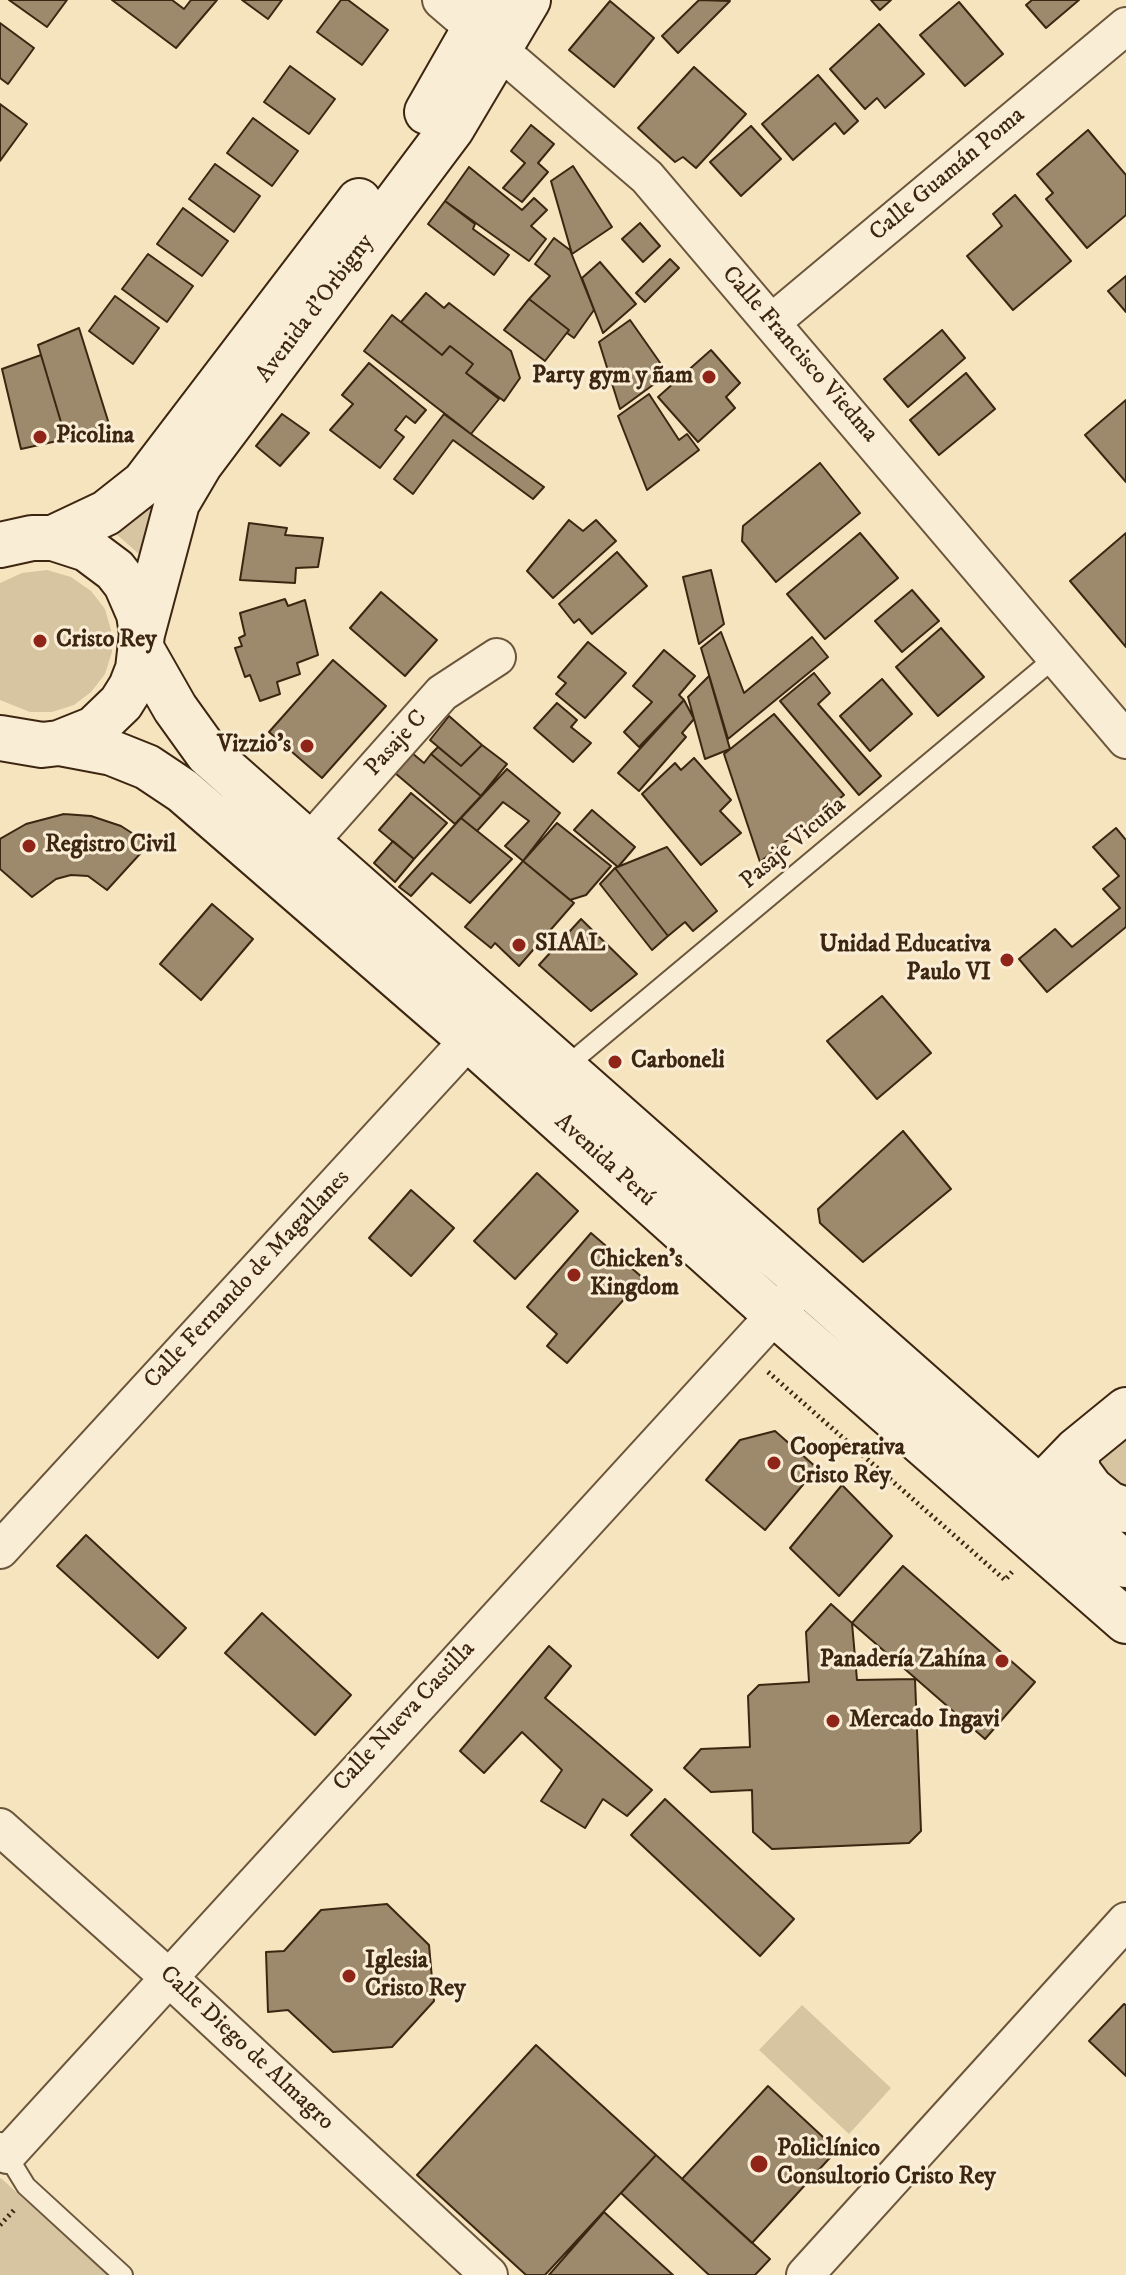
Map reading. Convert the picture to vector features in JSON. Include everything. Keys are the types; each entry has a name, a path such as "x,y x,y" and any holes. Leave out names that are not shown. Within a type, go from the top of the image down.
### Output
{"main road":[{"name":"Avenida d'Orbigny","path":"53,538 106,513 144,483 426,114 489,26 528,0"},
{"name":"Avenida d'Orbigny","path":"59,743 94,729 121,703 138,669 177,503 200,464 452,128 489,26"},
{"path":"3,540 53,538"},
{"name":"Avenida Perú","path":"53,538 87,549 115,570 134,600 142,642 185,724 208,754 307,845 482,1025 775,1314 1025,1504 1119,1534"},
{"path":"0,738 19,743 59,743"},
{"name":"Avenida Perú","path":"59,743 112,753 147,767 183,791 482,1025 563,1069 805,1282 1025,1504 1126,1621"},
{"path":"1025,1504 1077,1450 1126,1410"},
{"path":"1077,1450 1077,1470 1091,1489 1109,1504 1119,1534"}],"street":[{"name":"Calle Francisco Viedma","path":"441,0 489,26 647,177 1126,740"},
{"name":"Calle Guamán Poma","path":"771,323 1126,26"},
{"name":"Pasaje C","path":"307,845 442,693 497,657"},
{"name":"Calle Fernando de Magallanes","path":"0,1550 482,1025"},
{"name":"Calle Nueva Castilla","path":"3,2153 805,1282"},
{"name":"Calle Diego de Almagro","path":"0,1827 167,1976 489,2275"},
{"path":"805,2275 1126,1921"}],"lane":[{"name":"Pasaje Vicuña","path":"563,1069 1057,656"},
{"path":"3,2153 26,2186 123,2275"}],"path":[{"path":"756,1362 1005,1580"}],"shaded area":[{"path":"161,489 150,513 140,555 113,531"},
{"path":"47,570 71,577 91,591 105,609 111,630 112,652 105,674 91,692 74,705 52,712 30,712 0,700 0,583 22,573"},
{"path":"1126,1428 1126,1489 1098,1472 1092,1458"},
{"path":"802,2005 891,2088 849,2134 759,2050"},
{"path":"2,2179 107,2275 0,2275"}],"building":[{"path":"9,0 67,0 47,27"},
{"path":"112,0 172,0 184,9 191,0 217,0 176,48"},
{"path":"242,0 282,0 268,19"},
{"path":"341,0 348,0 388,30 362,65 317,32"},
{"path":"699,0 730,1 678,53 662,36"},
{"path":"871,0 891,0 880,10"},
{"path":"1032,0 1079,0 1046,28 1026,5"},
{"path":"610,1 654,38 614,87 569,50"},
{"path":"959,2 1003,54 965,86 920,35"},
{"path":"0,23 34,48 8,84 0,78"},
{"path":"879,24 924,74 885,108 877,98 865,109 830,69"},
{"path":"290,66 335,99 309,134 264,102"},
{"path":"694,67 746,114 696,168 683,157 675,162 638,128"},
{"path":"818,75 858,121 844,134 835,123 793,160 762,124"},
{"path":"0,104 27,124 0,161"},
{"path":"253,118 298,151 272,186 227,153"},
{"path":"531,125 554,144 538,163 548,172 522,202 503,188 525,163 511,151"},
{"path":"751,126 781,159 741,196 710,162"},
{"path":"1088,130 1126,175 1126,215 1087,248 1046,199 1053,193 1037,174"},
{"path":"215,164 260,196 234,232 189,199"},
{"path":"573,166 612,227 572,254 551,181"},
{"path":"469,167 522,210 534,198 547,210 531,226 546,239 529,261 445,201"},
{"path":"1015,195 1071,261 1013,310 967,256 1002,226 993,214"},
{"path":"445,201 475,224 473,229 509,255 494,275 428,224"},
{"path":"183,208 228,241 202,276 157,244"},
{"path":"640,223 660,246 643,262 622,239"},
{"path":"554,238 570,250 594,310 574,338 567,333 569,330 529,299 550,276 535,264"},
{"path":"148,254 193,286 167,322 122,289"},
{"path":"670,259 679,268 645,302 636,293"},
{"path":"600,262 636,304 603,333 582,278"},
{"path":"1126,276 1126,312 1108,291"},
{"path":"426,293 444,308 449,303 511,351 520,378 504,401 466,373 473,364 450,346 442,355 401,322"},
{"path":"115,296 159,328 133,364 89,331"},
{"path":"529,299 569,330 545,361 504,330"},
{"path":"392,315 442,355 450,346 473,364 466,373 499,399 471,434 364,351"},
{"path":"630,320 668,374 620,409 599,342"},
{"path":"79,328 109,424 66,439 38,345"},
{"path":"942,330 965,358 908,407 884,379"},
{"path":"711,350 740,383 726,397 735,408 698,442 658,397"},
{"path":"41,355 66,439 21,449 2,369"},
{"path":"369,363 426,410 415,423 406,416 395,430 404,437 380,468 330,430 353,404 342,395"},
{"path":"966,373 995,409 939,455 910,420"},
{"path":"649,394 679,440 687,434 699,450 647,490 618,416"},
{"path":"1126,400 1126,482 1085,435"},
{"path":"282,414 309,433 280,466 256,446"},
{"path":"444,414 544,487 533,499 453,440 413,494 394,479"},
{"path":"820,463 860,513 776,582 742,541 743,526"},
{"path":"569,520 583,531 596,520 616,541 553,598 527,571"},
{"path":"249,523 287,528 285,535 323,538 318,567 296,568 295,583 240,580"},
{"path":"860,533 898,578 825,639 787,594"},
{"path":"1126,533 1126,647 1070,581"},
{"path":"617,552 647,586 592,634 579,619 574,623 559,604"},
{"path":"711,570 724,624 699,644 683,577"},
{"path":"912,590 939,621 902,652 875,621"},
{"path":"381,592 437,640 405,676 350,628"},
{"path":"285,599 288,606 305,600 318,655 297,663 300,674 277,682 280,694 260,701 250,675 245,677 235,648 242,646 239,638 245,635 240,613"},
{"path":"941,628 984,677 938,716 896,667"},
{"path":"721,632 744,693 812,637 828,657 728,739 701,648"},
{"path":"588,642 626,673 585,718 556,694 566,683 558,677"},
{"path":"664,650 695,676 679,695 684,700 639,747 624,732 652,702 633,686"},
{"path":"333,660 386,706 322,778 269,732"},
{"path":"814,673 830,693 818,704 881,776 859,795 780,701"},
{"path":"709,676 730,749 705,759 688,697"},
{"path":"882,679 912,714 870,751 840,716"},
{"path":"684,700 694,719 682,733 686,737 639,791 618,773"},
{"path":"557,703 577,720 571,727 591,743 573,762 534,728"},
{"path":"774,714 844,795 760,862 724,754"},
{"path":"449,716 482,745 461,766 430,740"},
{"path":"482,745 507,764 481,796 431,754 438,747 461,766"},
{"path":"412,753 424,763 431,754 481,796 455,824 395,773"},
{"path":"694,758 731,800 720,811 741,833 701,865 642,794 675,763 681,770"},
{"path":"507,769 560,813 523,861 505,846 529,821 503,802 477,831 461,818"},
{"path":"411,793 447,823 414,859 379,830"},
{"path":"592,810 635,847 618,867 574,830"},
{"path":"64,814 91,816 121,826 149,844 107,890 88,876 71,875 56,879 32,897 0,869 0,839 26,824"},
{"path":"461,818 512,859 470,903 432,873 411,896 399,887"},
{"path":"557,823 611,866 586,895 570,900 523,861"},
{"path":"1116,828 1126,840 1126,927 1047,992 1019,959 1055,929 1072,947 1120,908 1103,889 1119,876 1093,847"},
{"path":"393,841 414,859 395,882 374,863"},
{"path":"667,847 717,911 693,931 685,922 668,936 615,868"},
{"path":"523,861 574,903 519,966 495,943 491,948 465,927"},
{"path":"615,868 668,936 652,950 600,884"},
{"path":"212,904 253,939 201,1000 160,964"},
{"path":"581,919 637,974 591,1011 539,965"},
{"path":"882,996 931,1053 877,1099 827,1041"},
{"path":"903,1131 951,1189 863,1262 820,1223 818,1209"},
{"path":"537,1173 578,1211 515,1279 474,1241"},
{"path":"411,1190 454,1228 411,1276 369,1238"},
{"path":"591,1233 643,1278 567,1363 547,1346 557,1334 527,1307"},
{"path":"775,1431 817,1468 765,1530 706,1480 740,1440"},
{"path":"842,1485 892,1536 839,1596 790,1548"},
{"path":"86,1535 186,1628 158,1658 57,1566"},
{"name":"Mercado Ingavi","path":"903,1566 1035,1682 985,1739 852,1623"},
{"name":"Mercado Ingavi","path":"831,1604 852,1623 857,1680 915,1679 921,1831 909,1843 772,1849 753,1832 752,1790 711,1792 684,1768 701,1749 750,1747 748,1696 759,1685 809,1682 806,1632"},
{"path":"262,1613 351,1695 315,1735 225,1653"},
{"path":"549,1646 571,1666 545,1698 652,1790 627,1816 603,1799 585,1828 541,1801 562,1770 522,1732 484,1773 460,1751"},
{"path":"665,1799 794,1919 760,1956 631,1835"},
{"name":"Iglesia Cristo Rey","path":"387,1904 429,1945 434,2001 392,2047 333,2052 288,2010 268,2012 266,1952 284,1951 321,1910"},
{"path":"1126,2005 1126,2076 1089,2041"},
{"path":"536,2045 656,2155 545,2275 526,2275 417,2175"},
{"name":"Policlínico Consultorio Cristo Rey","path":"768,2086 837,2150 752,2243 682,2179"},
{"path":"656,2155 770,2259 755,2275 709,2275 621,2193"},
{"path":"604,2212 673,2275 549,2275"}],"place":[{"name":"Party gym y ñam","path":"709,377"},
{"name":"Picolina","path":"40,437"},
{"name":"Cristo Rey","path":"40,641"},
{"name":"Vizzio's","path":"307,746"},
{"name":"Registro Civil","path":"29,846"},
{"name":"SIAAL","path":"519,945"},
{"name":"Unidad Educativa Paulo VI","path":"1007,960"},
{"name":"Carboneli","path":"615,1062"},
{"name":"Chicken's Kingdom","path":"574,1275"},
{"name":"Cooperativa Cristo Rey","path":"774,1463"},
{"name":"Panadería Zahína","path":"1002,1661"},
{"name":"Mercado Ingavi","path":"833,1721"},
{"name":"Iglesia Cristo Rey","path":"349,1976"},
{"name":"Policlínico Consultorio Cristo Rey","path":"759,2164"}]}
